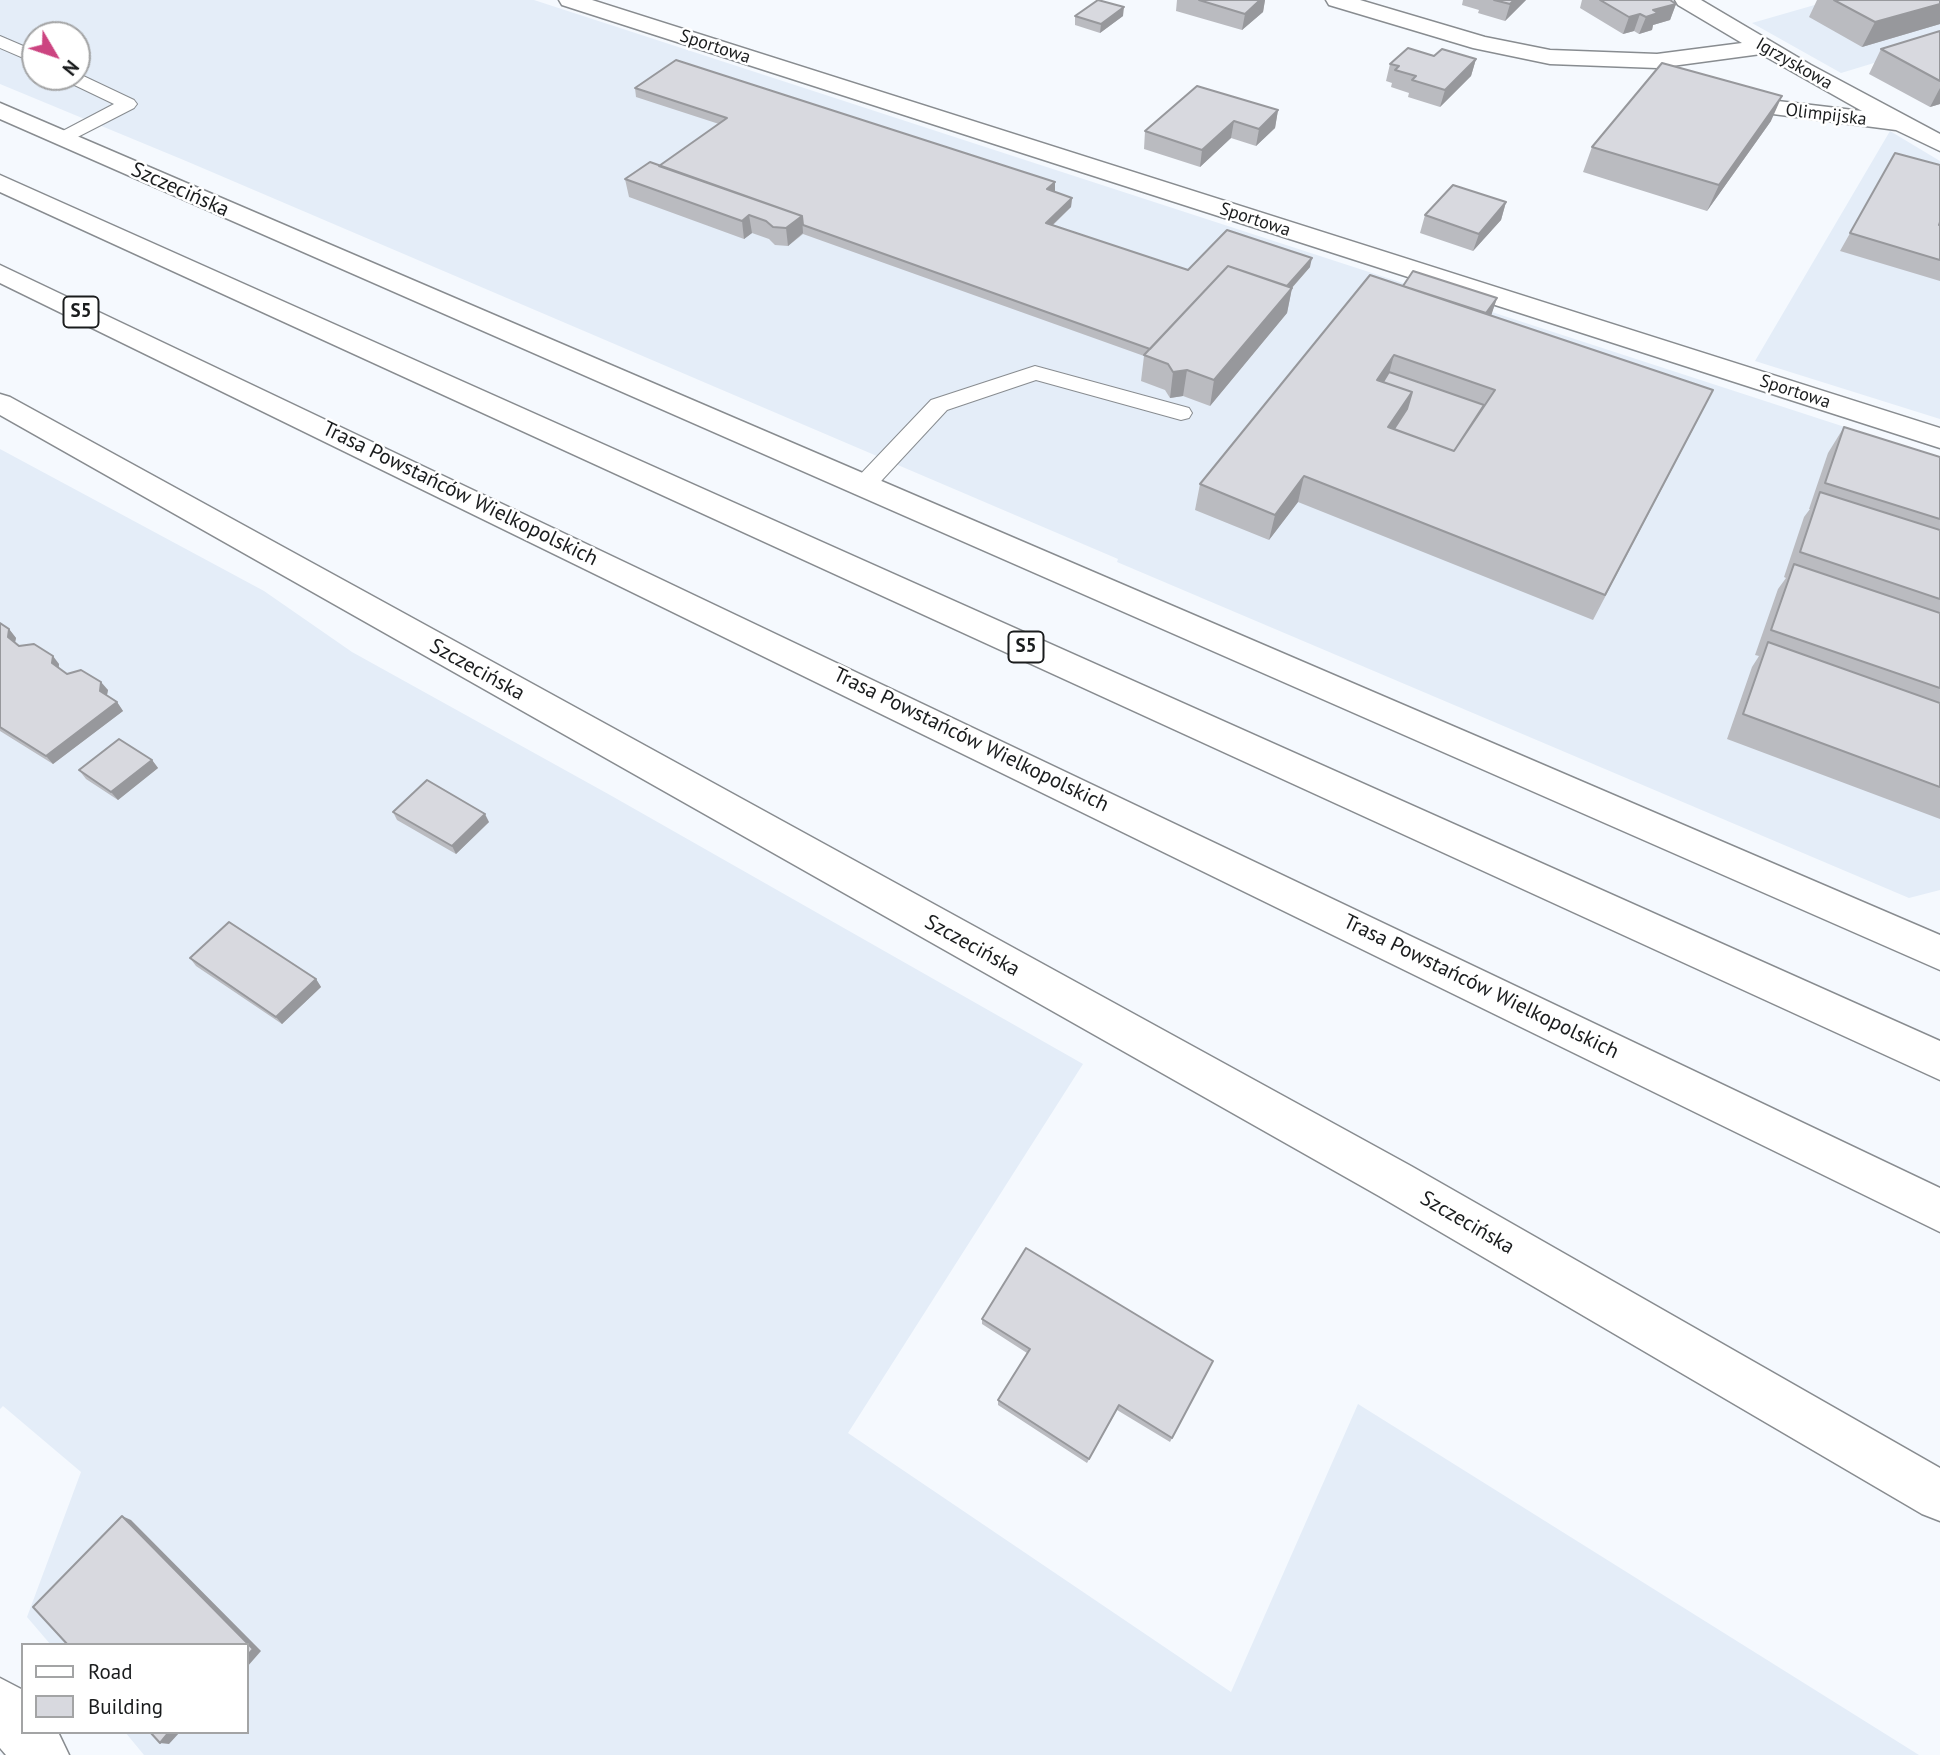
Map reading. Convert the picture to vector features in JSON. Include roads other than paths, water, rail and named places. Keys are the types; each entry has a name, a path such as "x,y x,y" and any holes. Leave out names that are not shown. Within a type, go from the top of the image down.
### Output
{"main road":[{"name":"Sportowa","path":"570,0 1940,438"},
{"path":"1337,0 1481,43 1658,84"},
{"name":"Igrzyskowa","path":"1686,0 1898,123 1940,144"},
{"path":"1550,57 1657,61 1764,47"},
{"name":"Olimpijska","path":"1699,95 1762,107 1898,123"},
{"name":"Szczecińska","path":"0,110 862,487 1940,953"},
{"name":"S5","path":"0,183 1940,1061"},
{"name":"Trasa Powstańców Wielkopolskich","path":"0,272 1940,1210"},
{"name":"Szczecińska","path":"0,403 1395,1181 1940,1496"},
{"path":"0,1705 21,1731"},
{"path":"24,1734 41,1755"}],"lane":[{"path":"0,41 21,51"},
{"path":"64,138 128,104 91,86"},
{"path":"862,487 939,405 1035,373 1181,413"}]}
